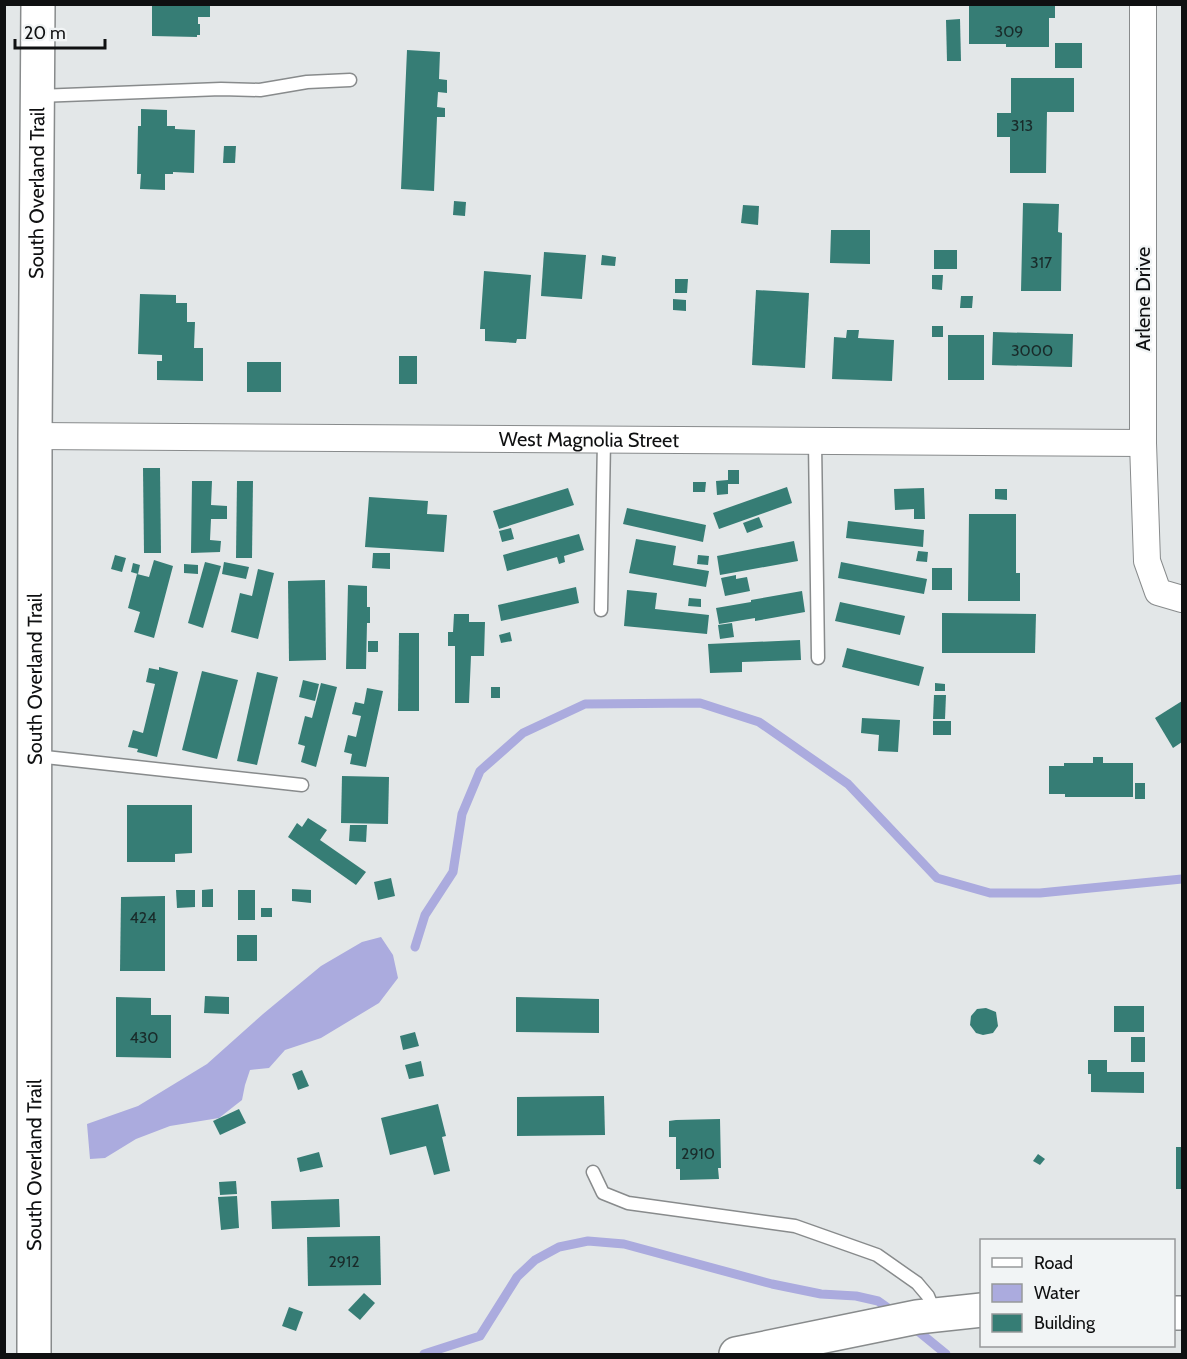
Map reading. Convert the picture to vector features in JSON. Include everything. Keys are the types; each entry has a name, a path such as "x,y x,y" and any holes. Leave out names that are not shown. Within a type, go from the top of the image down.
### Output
{"main road":[{"name":"South Overland Trail","path":"34,1354 38,4"},
{"path":"736,1354 926,1316 980,1310"}],"street":[{"name":"Arlene Drive","path":"1143,4 1143,443 1147,561 1158,592 1182,599"},
{"name":"West Magnolia Street","path":"35,436 1143,443"}],"lane":[{"path":"37,96 220,89 260,90 307,82 350,80"},
{"path":"601,610 604,440"},
{"path":"815,441 818,658"},
{"path":"35,756 302,785"},
{"path":"593,1172 603,1193 628,1203 795,1226 877,1255 917,1284 928,1296 926,1316"}],"water":[{"path":"381,937 393,955 398,978 379,1003 321,1038 285,1050 269,1068 250,1070 242,1100 219,1118 170,1126 136,1139 105,1158 90,1159 87,1124 138,1106 207,1064 321,966 362,942"}],"building":[{"path":"152,4 210,4 210,17 198,17 200,35 197,37 152,36"},
{"path":"969,4 1055,4 1055,18 1049,18 1049,47 969,44"},
{"path":"960,19 961,61 947,61 946,20"},
{"path":"1055,43 1082,43 1082,68 1055,68"},
{"path":"407,50 440,52 439,79 447,80 447,93 438,92 437,107 445,108 445,117 437,117 434,191 401,189"},
{"path":"1011,78 1074,78 1074,112 1047,112 1046,173 1010,173 1010,137 997,137 997,113 1011,113"},
{"path":"141,109 167,110 167,126 175,126 175,129 195,130 194,173 165,174 165,190 140,189 141,174 137,174 138,126 141,126"},
{"path":"224,146 236,146 235,163 223,163"},
{"path":"454,201 466,202 465,216 453,215"},
{"path":"1023,203 1059,204 1058,232 1062,233 1061,291 1021,291"},
{"path":"743,205 759,206 758,225 741,223"},
{"path":"831,230 870,230 870,264 830,263"},
{"path":"934,250 957,250 957,269 934,269"},
{"path":"544,252 586,255 582,299 541,296"},
{"path":"602,255 616,257 615,266 601,265"},
{"path":"484,271 531,275 526,339 517,339 516,343 485,341 485,329 480,329"},
{"path":"932,275 943,275 942,290 932,289"},
{"path":"675,279 688,279 687,293 675,293"},
{"path":"756,290 809,293 805,368 752,365"},
{"path":"140,294 176,295 176,303 187,303 187,322 195,322 194,348 203,348 203,381 157,380 157,361 162,361 162,355 138,354"},
{"path":"961,296 973,296 972,308 960,308"},
{"path":"673,299 686,300 686,311 673,310"},
{"path":"932,326 943,326 943,337 932,337"},
{"path":"847,330 859,330 858,338 894,340 892,381 832,379 834,337 846,338"},
{"path":"993,332 1073,334 1072,367 992,365"},
{"path":"948,335 984,335 984,380 948,380"},
{"path":"399,356 417,356 417,384 399,384"},
{"path":"247,362 281,362 281,392 247,392"},
{"path":"143,468 160,468 161,553 144,553"},
{"path":"728,470 739,470 739,484 728,484 728,494 717,495 716,481 728,480"},
{"path":"192,481 212,481 211,505 227,506 227,519 211,519 210,540 221,541 220,552 191,553"},
{"path":"237,481 253,481 252,558 236,558"},
{"path":"693,482 706,482 705,492 693,492"},
{"path":"787,487 792,503 719,529 713,513"},
{"path":"568,488 574,505 499,529 493,511"},
{"path":"924,488 925,519 914,519 914,509 895,510 894,489"},
{"path":"995,489 1007,489 1007,500 995,499"},
{"path":"369,497 428,501 427,514 447,515 444,552 365,547"},
{"path":"627,508 706,525 703,542 623,524"},
{"path":"969,514 1016,514 1016,573 1020,573 1020,601 968,601"},
{"path":"759,517 763,527 747,533 743,523"},
{"path":"848,521 924,530 923,547 846,538"},
{"path":"511,528 514,539 502,542 499,531"},
{"path":"579,534 584,550 564,556 565,562 559,564 557,557 507,571 503,555"},
{"path":"636,539 676,546 673,565 709,571 706,587 629,573"},
{"path":"794,541 798,561 720,575 717,556"},
{"path":"918,551 928,552 927,562 916,561"},
{"path":"373,553 390,553 390,569 372,568"},
{"path":"115,555 126,558 122,572 111,569"},
{"path":"698,555 709,556 708,565 697,564"},
{"path":"154,560 173,566 154,638 134,632 140,612 128,608 137,574 149,577"},
{"path":"205,562 221,566 203,628 188,623"},
{"path":"224,562 249,567 246,579 222,574"},
{"path":"841,562 927,579 924,594 838,578"},
{"path":"133,563 140,565 138,574 131,572"},
{"path":"184,564 198,565 198,574 184,573"},
{"path":"932,568 952,568 952,590 932,590"},
{"path":"258,569 274,573 258,639 231,632 240,593 252,596"},
{"path":"736,575 736,579 747,577 750,591 725,596 721,578"},
{"path":"325,580 326,660 289,661 288,581"},
{"path":"348,585 367,586 370,623 367,623 366,669 346,669"},
{"path":"576,587 579,603 501,621 498,605"},
{"path":"627,590 657,593 655,609 709,615 707,634 624,626"},
{"path":"802,591 805,612 755,621 755,618 719,624 716,608"},
{"path":"689,598 701,599 701,607 688,606"},
{"path":"840,602 905,616 900,635 835,621"},
{"path":"942,613 1036,614 1035,653 942,653"},
{"path":"454,614 469,614 469,622 485,622 484,656 471,656 469,703 455,703 455,646 448,646 448,632 453,632"},
{"path":"732,623 734,637 720,639 718,625"},
{"path":"510,632 512,641 501,643 499,635"},
{"path":"399,633 419,633 419,711 398,711"},
{"path":"800,640 801,660 742,662 742,672 710,673 708,644"},
{"path":"368,641 378,641 378,652 368,652"},
{"path":"847,648 924,667 919,686 842,667"},
{"path":"159,667 178,672 157,757 128,747 133,730 143,733 155,684 146,682 149,668 159,670"},
{"path":"202,671 238,680 217,759 182,750"},
{"path":"257,672 278,677 257,765 237,761"},
{"path":"303,680 319,684 315,701 299,697"},
{"path":"321,683 337,687 316,767 301,762 305,746 298,744 305,716 312,718"},
{"path":"935,683 945,684 945,691 935,691"},
{"path":"491,687 500,687 500,698 491,698"},
{"path":"367,688 383,691 366,767 350,764 352,754 344,752 348,735 356,737 361,716 352,714 355,702 364,704"},
{"path":"934,695 946,695 945,719 933,719"},
{"path":"1182,701 1182,742 1173,748 1155,718"},
{"path":"862,718 900,720 898,752 878,751 879,735 861,733"},
{"path":"933,721 951,721 951,735 933,735"},
{"path":"1093,757 1103,757 1103,763 1133,763 1133,797 1065,797 1065,794 1049,794 1049,766 1064,766 1064,763 1093,763"},
{"path":"342,776 389,777 388,824 341,823"},
{"path":"1135,783 1145,783 1145,799 1135,799"},
{"path":"127,805 192,805 192,853 175,854 175,862 127,862"},
{"path":"308,818 327,830 320,840 366,872 356,885 288,837 297,823 302,827"},
{"path":"350,825 367,825 366,842 349,841"},
{"path":"391,878 395,896 378,900 374,882"},
{"path":"213,889 213,907 202,907 202,890"},
{"path":"292,889 311,890 311,903 292,901"},
{"path":"176,890 195,890 195,907 177,908"},
{"path":"238,890 255,890 255,920 238,920"},
{"path":"165,896 165,971 120,971 121,897"},
{"path":"261,908 272,908 272,917 261,917"},
{"path":"237,935 257,935 257,961 237,961"},
{"path":"205,996 229,997 229,1014 204,1013"},
{"path":"116,997 151,998 151,1015 171,1015 171,1058 116,1057"},
{"path":"516,997 599,999 599,1033 516,1032"},
{"path":"1114,1006 1144,1006 1144,1032 1114,1032"},
{"path":"986,1008 996,1012 998,1026 993,1033 983,1035 976,1033 970,1025 971,1016 977,1009"},
{"path":"415,1032 419,1046 403,1050 400,1036"},
{"path":"1131,1037 1145,1037 1145,1062 1131,1062"},
{"path":"1088,1060 1107,1060 1107,1072 1144,1072 1144,1093 1091,1092"},
{"path":"421,1061 424,1076 409,1079 405,1065"},
{"path":"302,1070 309,1086 298,1090 292,1074"},
{"path":"604,1096 605,1135 517,1136 517,1097"},
{"path":"438,1104 446,1136 442,1137 450,1171 434,1175 426,1146 390,1155 381,1118"},
{"path":"239,1109 246,1123 220,1135 213,1121"},
{"path":"720,1119 721,1168 718,1168 719,1179 680,1180 680,1169 676,1169 676,1137 669,1137 669,1121"},
{"path":"1176,1147 1182,1147 1182,1189 1176,1189"},
{"path":"319,1152 323,1167 300,1172 297,1158"},
{"path":"1038,1154 1045,1159 1040,1165 1033,1161"},
{"path":"236,1181 237,1194 220,1195 219,1182"},
{"path":"237,1196 239,1228 221,1230 218,1197"},
{"path":"339,1199 340,1227 272,1229 271,1201"},
{"path":"380,1236 381,1285 308,1286 307,1237"},
{"path":"364,1293 375,1303 360,1320 348,1310"},
{"path":"289,1307 303,1312 296,1331 282,1326"}],"waterway":[{"path":"415,947 425,915 453,872 462,814 480,771 523,733 585,704 700,703 759,722 848,784 937,878 990,893 1040,893 1182,879"},
{"path":"424,1354 480,1336 517,1277 535,1260 559,1247 588,1241 624,1244 772,1284 821,1294 856,1296 878,1301 895,1313"},
{"path":"913,1327 946,1354"}]}
